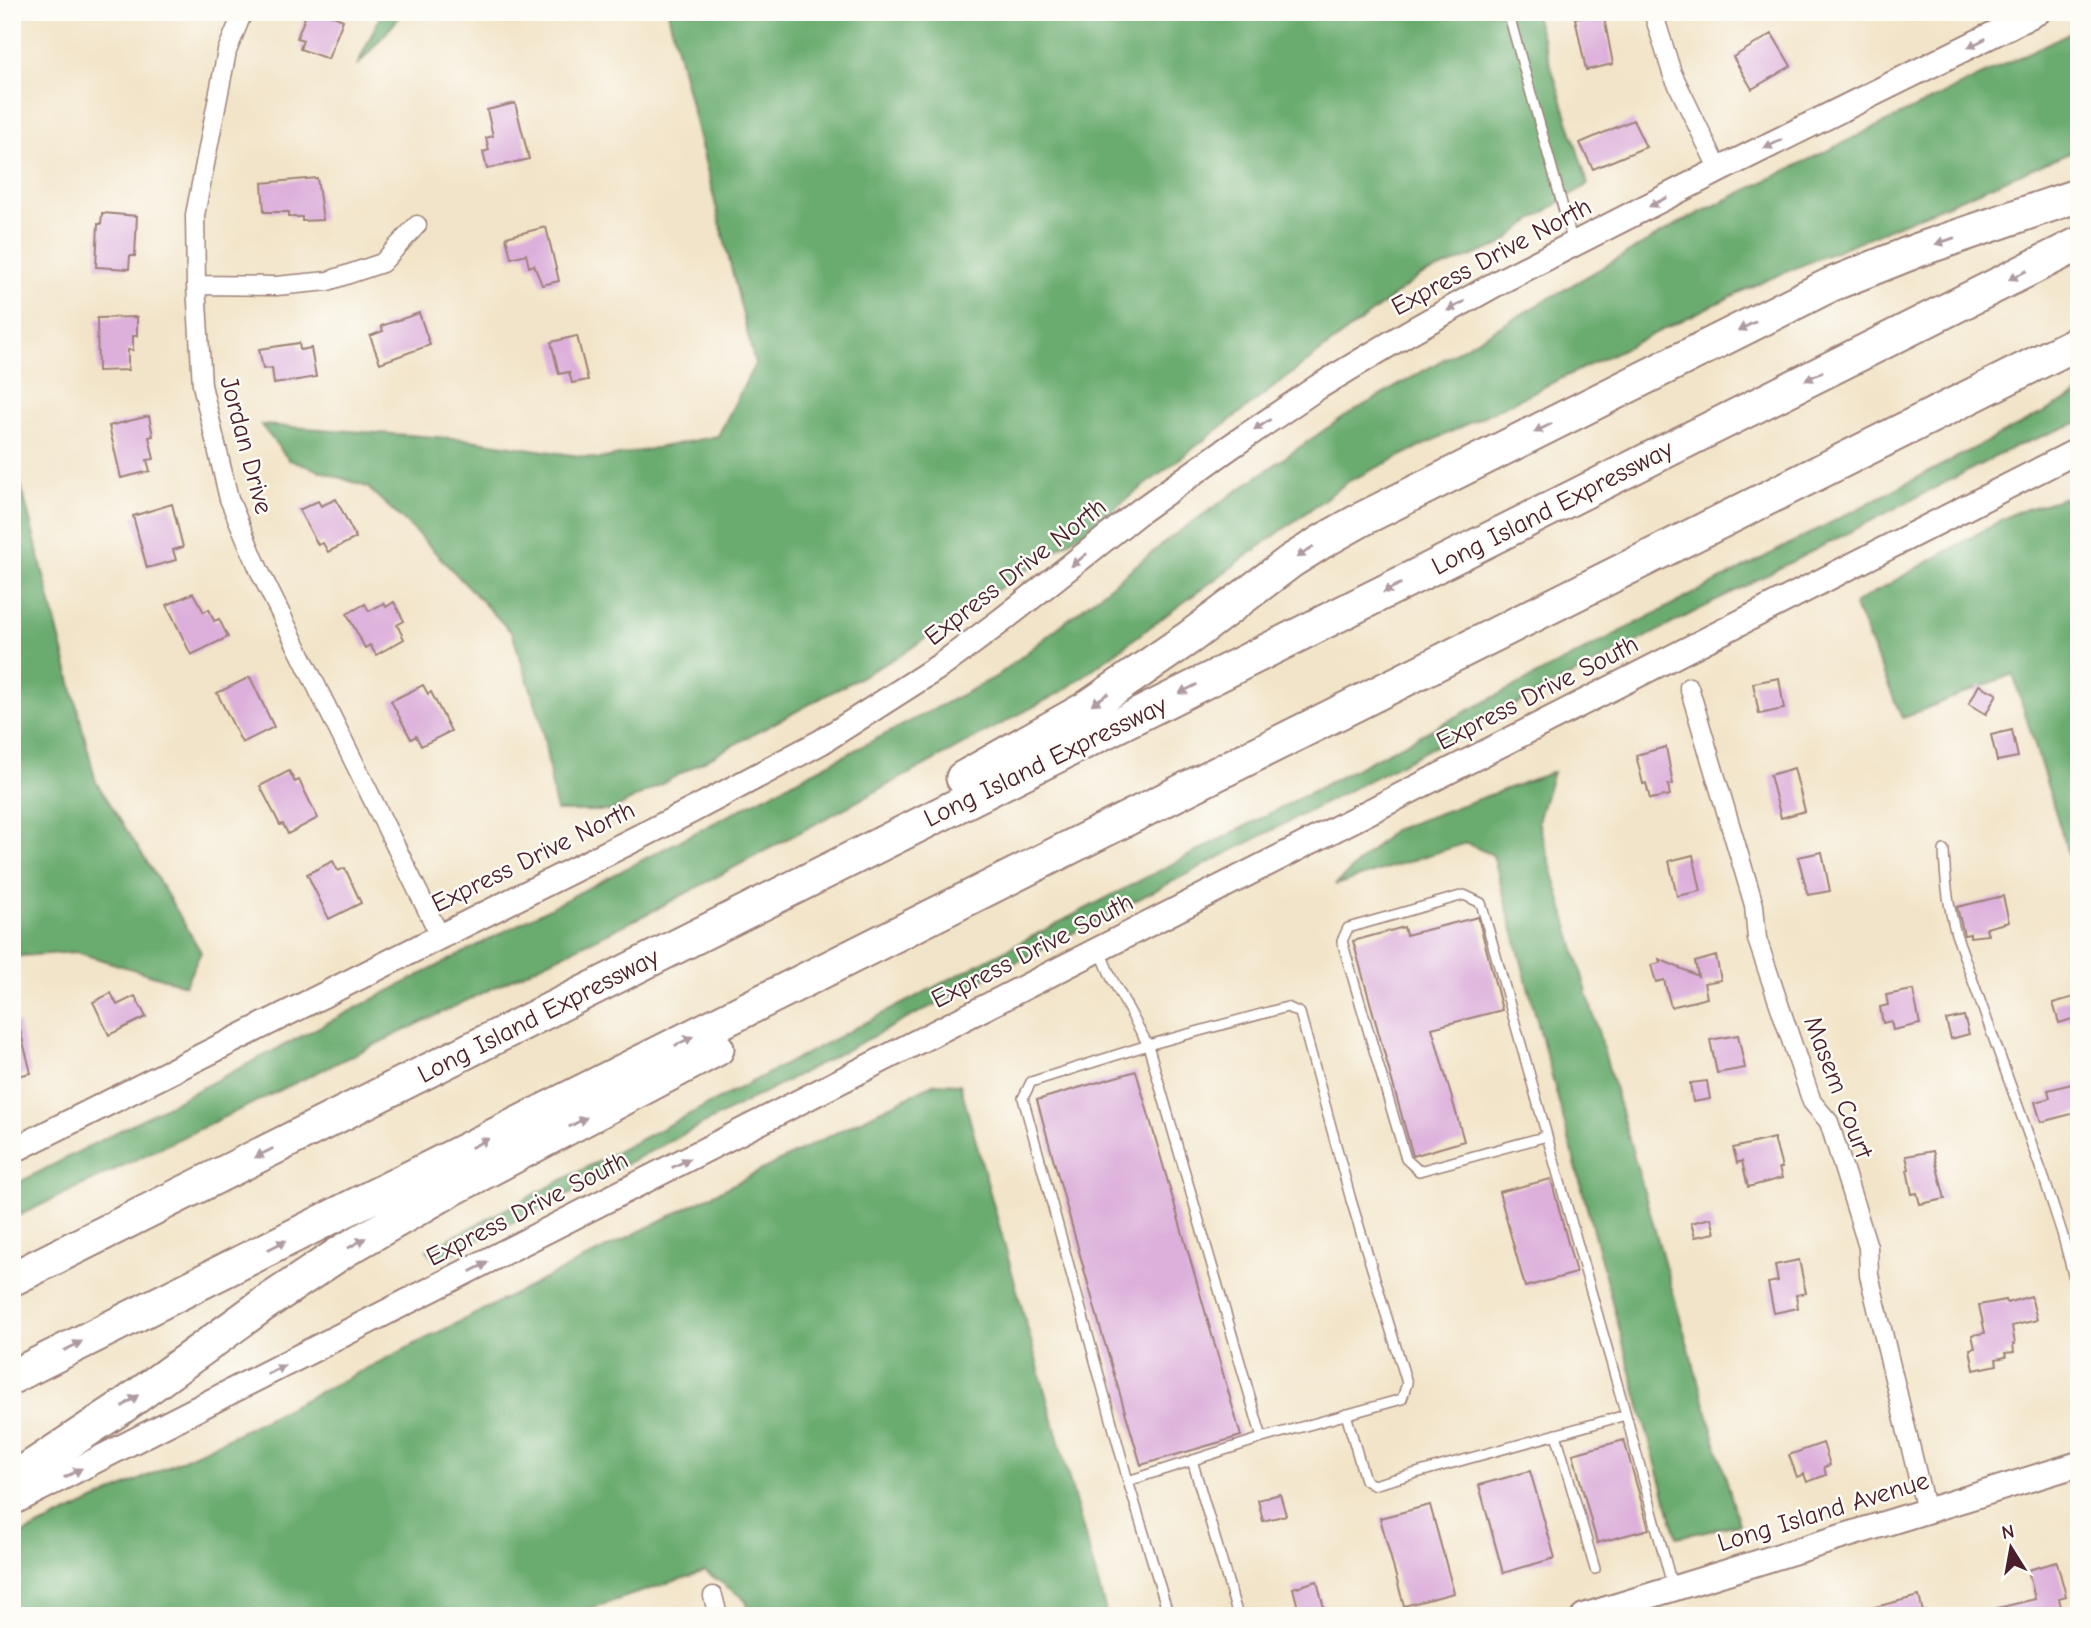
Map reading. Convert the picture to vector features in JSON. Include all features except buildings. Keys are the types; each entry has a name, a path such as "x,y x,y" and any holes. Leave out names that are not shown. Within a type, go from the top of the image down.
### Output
{"highway":[{"path":"888,839 944,788 1085,709 1190,637 1291,561 1364,518 1829,285 1918,250 2079,195"},
{"name":"Long Island Expressway","path":"12,1279 2079,244"},
{"path":"12,1377 2079,342"},
{"path":"12,1480 122,1406 305,1275 345,1250 450,1190 717,1049 894,936"},
{"path":"12,1269 104,1233"}],"main road":[{"name":"Express Drive North","path":"12,1151 704,804 821,742 943,664 1140,511 1318,387 1408,333 1501,281 2038,12"},
{"name":"Express Drive South","path":"12,1503 2079,450"},
{"name":"Long Island Avenue","path":"1584,1616 2079,1464"}],"street":[{"name":"Jordan Drive","path":"243,12 227,51 195,215 202,385 229,499 260,572 440,936"},
{"path":"1653,12 1672,73 1719,170"},
{"path":"196,285 276,286 328,281 382,263 417,225"},
{"name":"Masem Court","path":"1689,687 1755,905 1757,939 1812,1102 1829,1122 1867,1247 1869,1275 1926,1511"},
{"path":"713,1596 718,1616"}],"lane":[{"path":"1508,12 1574,245"},
{"path":"1944,850 1945,885 1956,934 2045,1181 2079,1297"},
{"path":"1547,1136 1419,1171 1406,1159 1342,941 1348,928 1464,895 1481,903 1547,1136 1626,1415 1673,1587"},
{"path":"1099,949 1148,1045 1262,1438"},
{"path":"1128,1480 1262,1438 1402,1399 1407,1383 1351,1200 1300,1013 1287,1007 1148,1045 1031,1082 1023,1098 1128,1480 1169,1616"},
{"path":"1346,1414 1365,1480 1373,1485 1626,1415"},
{"path":"1556,1434 1595,1569"},
{"path":"1192,1460 1238,1616"}],"green space":[{"path":"382,12 404,12 357,66"},
{"path":"668,12 1534,12 1588,184 1525,225 1501,245 1420,276 1090,527 901,655 611,811 556,811 541,720 512,633 415,531 367,487 289,460 261,425 464,439 599,459 718,436 755,364"},
{"path":"2079,28 2079,149 1755,285 1349,481 1063,691 651,912 12,1219 12,1186 996,677 1174,535 1340,419 1683,221"},
{"path":"2079,394 2079,422 2012,448 436,1262 427,1250"},
{"path":"12,456 96,782 201,952 185,985 76,952 20,956 12,959"},
{"path":"2079,493 2079,889 2013,674 1902,718 1854,604 2014,513"},
{"path":"1553,772 1538,821 1739,1524 1677,1537 1493,855 1466,843 1335,885 1393,830"},
{"path":"935,1083 960,1084 1107,1616 750,1616 746,1600 705,1571 567,1616 12,1616 12,1539 210,1447"}]}
